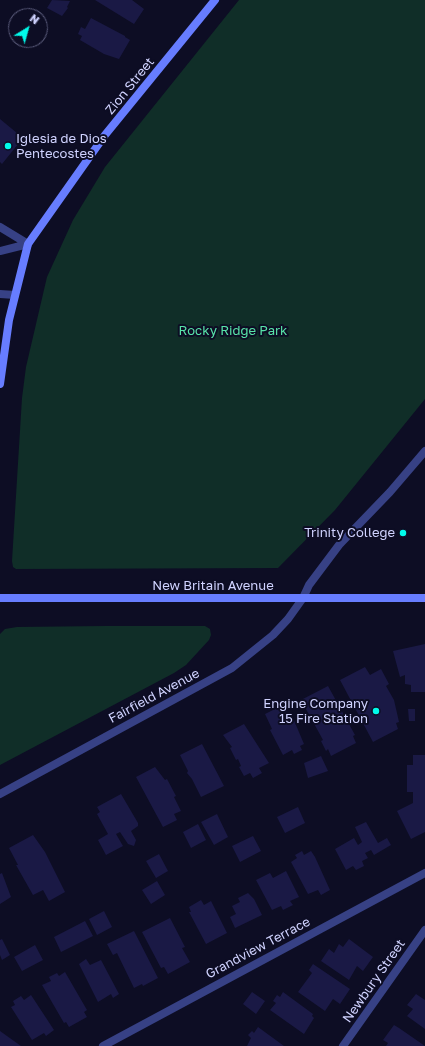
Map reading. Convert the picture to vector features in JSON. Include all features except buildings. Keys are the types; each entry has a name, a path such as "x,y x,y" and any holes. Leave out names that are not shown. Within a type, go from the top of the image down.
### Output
{"main road":[{"name":"Zion Street","path":"28,244 105,135 215,0"},
{"path":"0,384 9,320 28,244"},
{"name":"New Britain Avenue","path":"0,598 425,598"}],"street":[{"path":"0,227 28,244"},
{"path":"0,251 28,244"},
{"path":"0,294 15,295"},
{"name":"Fairfield Avenue","path":"0,794 232,668 273,635 288,619 339,545 390,492 425,451"},
{"name":"Grandview Terrace","path":"103,1046 425,873"},
{"name":"Newbury Street","path":"343,1046 425,930"}],"green space":[{"name":"Rocky Ridge Park","path":"239,0 425,0 425,399 335,510 278,568 16,569 13,567 12,561 22,398 26,367 47,277 73,220 105,167"},
{"path":"205,626 210,629 211,635 209,640 186,665 174,673 0,765 0,634 5,629 17,627"}],"place":[{"name":"Iglesia de Dios Pentecostes","path":"8,146"},
{"name":"Trinity College","path":"403,533"},
{"name":"Engine Company 15 Fire Station","path":"376,711"}]}
